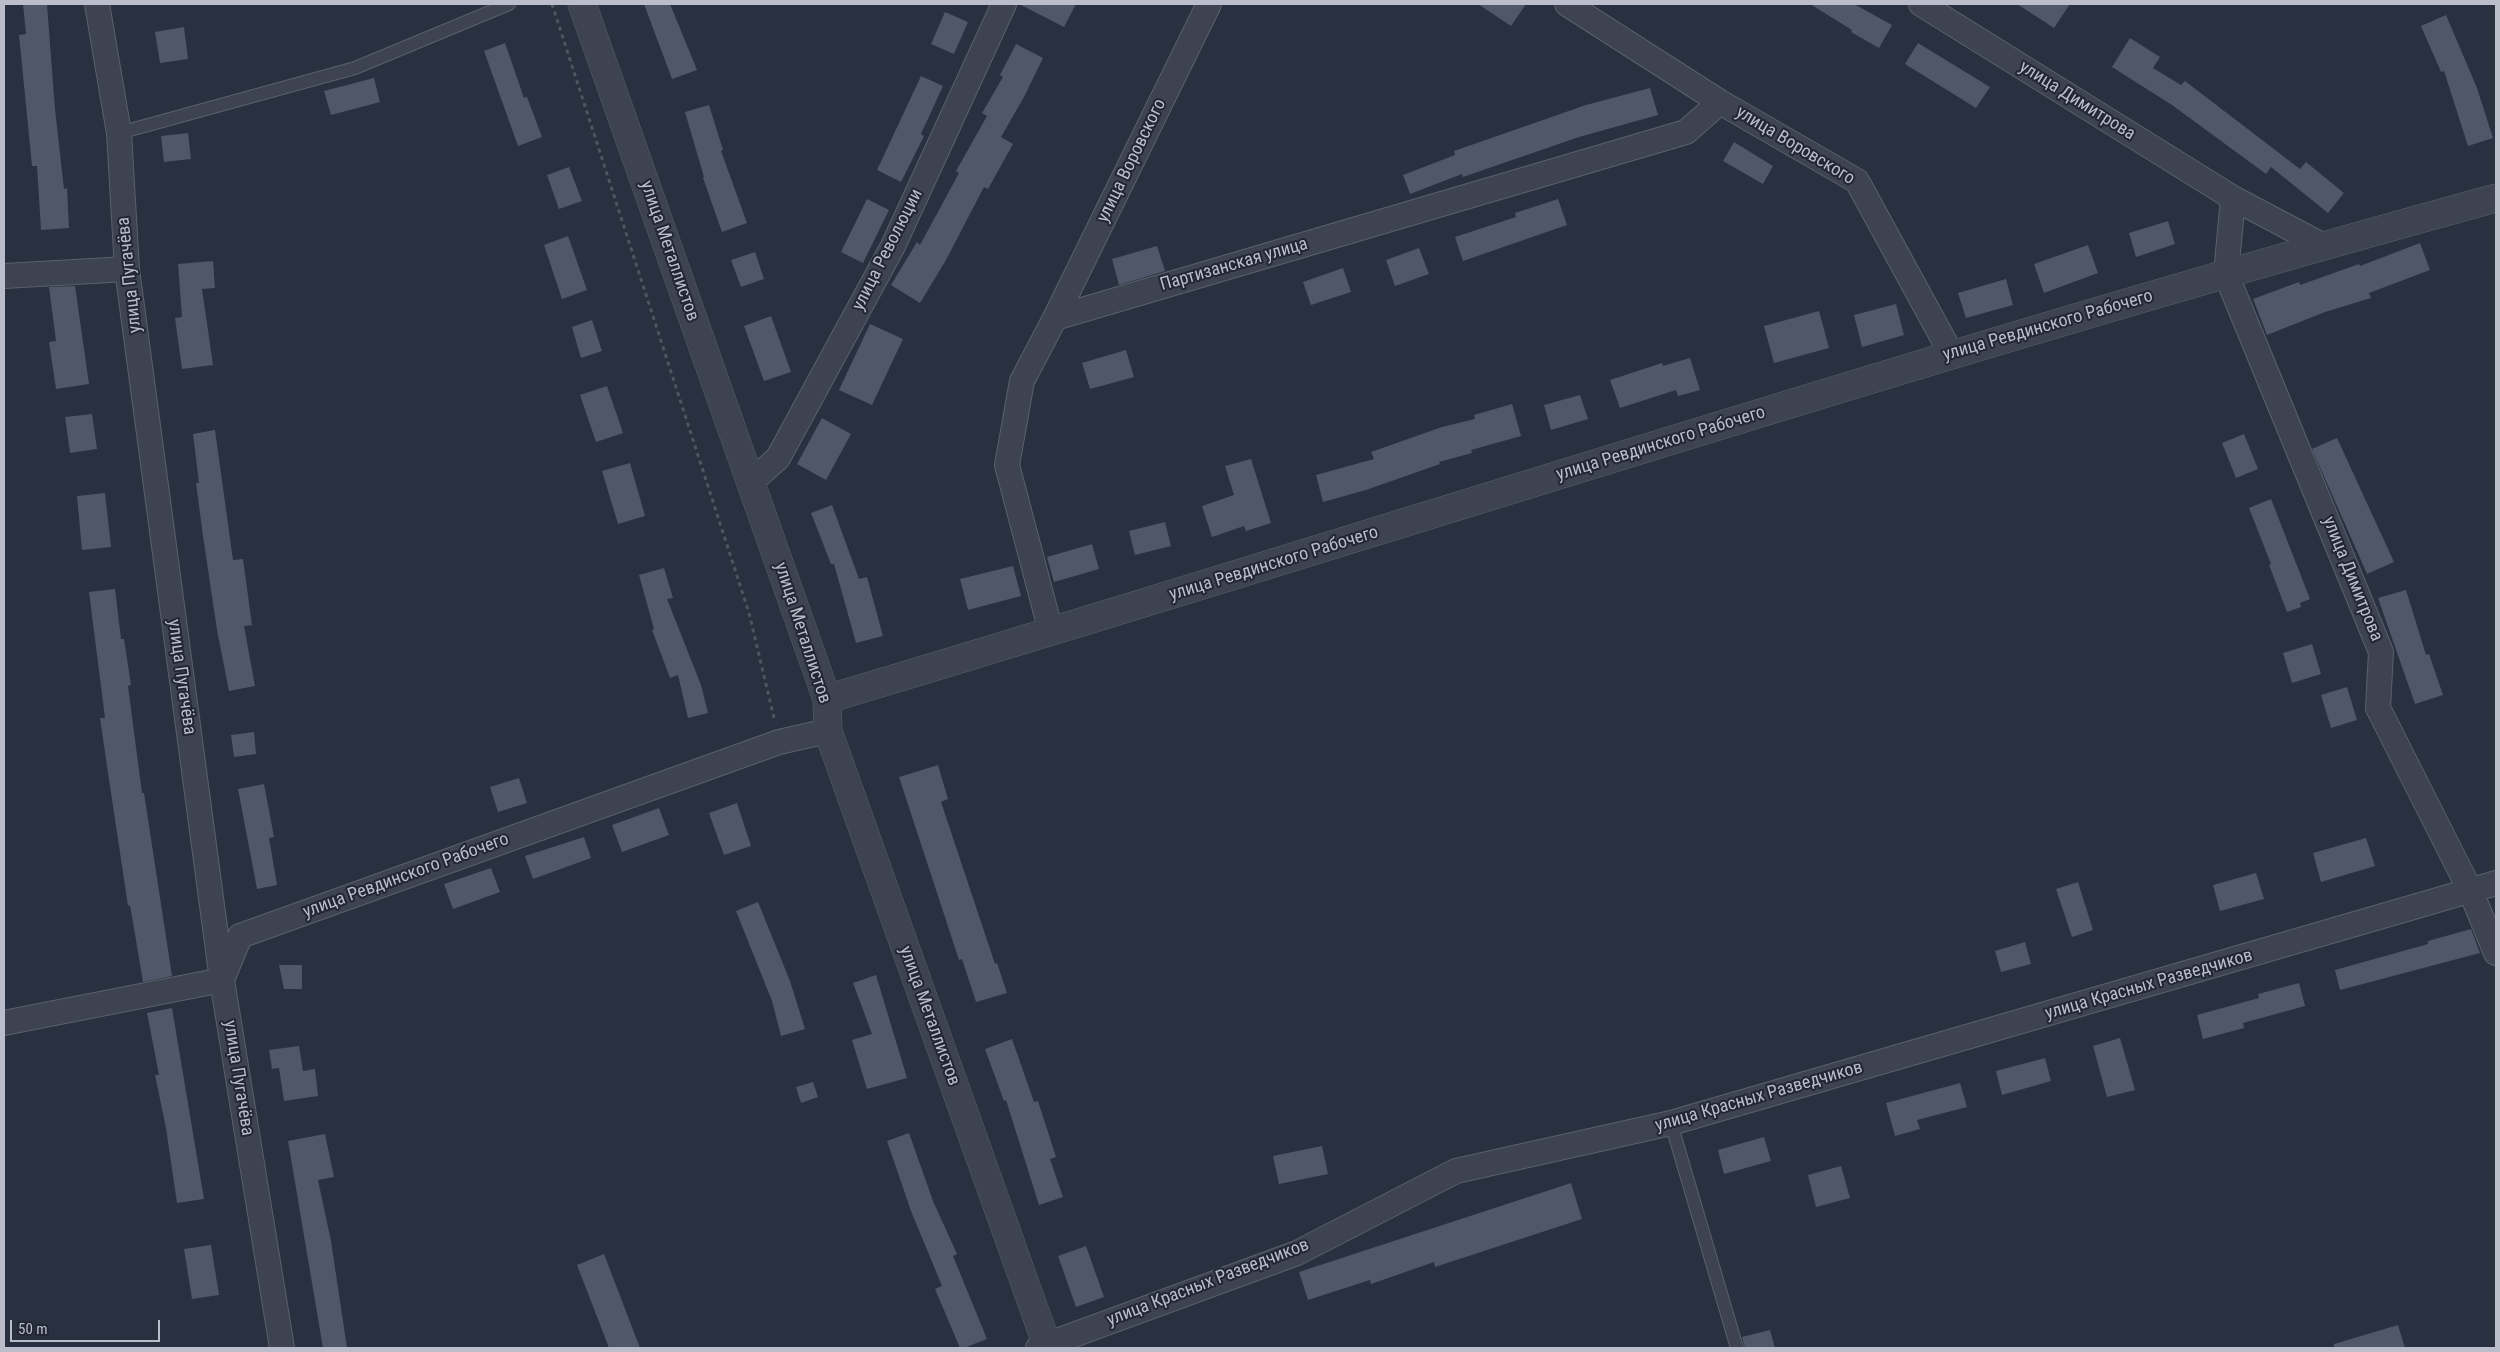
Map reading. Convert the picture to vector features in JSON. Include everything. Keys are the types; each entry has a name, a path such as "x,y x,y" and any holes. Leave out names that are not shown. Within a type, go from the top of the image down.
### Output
{"street":[{"name":"улица Пугачёва","path":"97,4 119,133 127,269 222,980 282,1348"},
{"name":"улица Металлистов","path":"582,4 827,699 828,731 1044,1347"},
{"name":"улица Революции","path":"750,483 778,458 893,246 1004,4"},
{"name":"улица Воровского","path":"1055,318 1209,4"},
{"name":"улица Воровского","path":"1567,4 1720,102 1857,181 1952,354"},
{"name":"улица Димитрова","path":"1921,4 2233,198 2322,245"},
{"name":"Партизанская улица","path":"1055,318 1686,132 1720,102"},
{"name":"улица Димитрова","path":"2233,198 2226,274 2381,652 2378,708 2471,892 2496,953"},
{"name":"улица Ревдинского Рабочего","path":"827,699 1051,632 1952,354 2322,245 2496,198"},
{"path":"4,276 127,269"},
{"path":"1051,632 1007,465 1022,381 1055,318"},
{"name":"улица Ревдинского Рабочего","path":"222,980 240,936 779,742 828,731"},
{"name":"улица Красных Разведчиков","path":"1044,1347 1297,1252 1456,1171 1671,1123 2471,892 2496,883"},
{"path":"4,1023 222,980"}],"lane":[{"path":"119,133 355,68 508,4"},
{"path":"1671,1123 1737,1348"}],"path":[{"path":"552,4 749,613 779,742"}],"building":[{"path":"23,4 47,4 55,109 64,189 67,188 69,228 41,230 37,166 32,166 19,35 26,34"},
{"path":"644,4 670,4 697,70 672,79"},
{"path":"1019,4 1076,4 1064,27"},
{"path":"1478,4 1526,4 1511,26"},
{"path":"1810,4 1854,4 1892,25 1879,48 1851,32 1852,30"},
{"path":"2017,4 2070,4 2054,28"},
{"path":"945,12 968,22 954,54 931,44"},
{"path":"2446,15 2477,88 2493,138 2468,146 2444,71 2441,72 2421,26"},
{"path":"184,27 188,59 160,63 155,32"},
{"path":"2130,38 2160,57 2153,68 2181,85 2185,81 2300,169 2306,162 2344,193 2328,213 2271,167 2266,174 2172,105 2112,67"},
{"path":"505,43 524,98 527,97 542,137 518,146 484,51"},
{"path":"1918,43 1990,87 1976,108 1905,64"},
{"path":"1016,44 1043,58 1024,97 1001,137 1013,144 988,189 984,187 946,260 920,303 891,285 917,242 920,245 959,173 956,171 987,116 982,113 1003,77 1000,75"},
{"path":"921,76 943,86 921,134 924,136 901,182 877,170"},
{"path":"374,78 380,102 331,115 324,91"},
{"path":"1650,88 1658,115 1579,137 1463,177 1462,174 1410,194 1403,175 1455,155 1454,151 1586,105"},
{"path":"709,105 723,150 721,151 747,223 722,232 703,178 685,112"},
{"path":"188,133 191,159 164,162 161,136"},
{"path":"1734,142 1773,166 1763,184 1723,161"},
{"path":"569,167 582,201 559,209 547,175"},
{"path":"867,199 889,210 863,263 841,252"},
{"path":"1558,199 1567,225 1463,261 1455,237 1516,217 1515,213"},
{"path":"2168,221 2175,244 2136,257 2129,233"},
{"path":"568,236 587,290 562,299 544,245"},
{"path":"2420,243 2430,270 2369,293 2371,298 2325,312 2267,335 2253,299 2299,282 2300,285 2359,264 2360,266"},
{"path":"2088,245 2098,273 2044,293 2034,264"},
{"path":"1157,246 1165,271 1119,285 1112,259"},
{"path":"1419,248 1429,274 1395,286 1386,260"},
{"path":"755,252 764,279 741,287 731,260"},
{"path":"213,261 215,288 202,289 213,365 182,369 175,318 182,317 178,264"},
{"path":"1343,268 1351,292 1311,305 1303,282"},
{"path":"2006,279 2013,305 1966,318 1958,293"},
{"path":"75,286 89,384 56,389 49,342 56,341 49,287"},
{"path":"1896,304 1904,335 1862,347 1854,315"},
{"path":"1819,311 1829,348 1774,363 1764,326"},
{"path":"771,316 791,372 764,381 744,326"},
{"path":"592,320 602,351 581,358 572,327"},
{"path":"870,324 903,339 872,405 839,390"},
{"path":"1126,350 1134,377 1090,389 1082,363"},
{"path":"1690,358 1700,390 1678,396 1676,390 1620,408 1610,380 1662,363 1663,366"},
{"path":"607,386 623,433 596,442 580,395"},
{"path":"1580,395 1588,419 1551,430 1544,405"},
{"path":"1512,404 1521,436 1471,450 1472,453 1439,462 1440,464 1366,490 1323,502 1316,475 1374,459 1371,452 1442,427 1475,419 1474,415"},
{"path":"92,414 97,449 70,453 65,417"},
{"path":"822,418 851,434 826,480 797,464"},
{"path":"215,430 233,560 243,559 252,625 244,626 255,686 229,691 217,630 203,536 196,483 199,483 193,434"},
{"path":"2244,434 2258,469 2236,478 2222,443"},
{"path":"2337,438 2394,562 2367,574 2312,449"},
{"path":"1251,459 1271,523 1246,531 1244,526 1212,537 1202,506 1234,495 1225,466"},
{"path":"630,463 645,516 618,524 602,471"},
{"path":"105,493 111,547 82,550 77,496"},
{"path":"2271,499 2310,599 2300,603 2301,607 2287,612 2249,508"},
{"path":"832,505 859,579 867,577 883,636 856,643 834,564 831,564 811,513"},
{"path":"1165,522 1171,546 1135,555 1129,531"},
{"path":"1092,544 1099,569 1054,582 1047,557"},
{"path":"1013,566 1021,596 968,610 960,579"},
{"path":"664,568 673,598 667,599 701,685 708,713 688,718 678,675 670,678 652,630 654,629 639,575"},
{"path":"115,589 121,639 124,639 131,685 128,686 142,793 144,793 172,976 143,982 130,905 128,906 100,718 105,718 89,592"},
{"path":"2406,590 2426,655 2429,654 2443,695 2415,704 2378,598"},
{"path":"2312,644 2321,674 2292,683 2283,653"},
{"path":"2347,687 2357,720 2331,728 2321,695"},
{"path":"254,732 256,754 234,757 231,735"},
{"path":"938,765 948,799 941,802 995,964 997,963 1007,993 976,1002 962,959 959,960 899,777"},
{"path":"519,778 527,803 498,812 490,787"},
{"path":"264,784 274,837 269,838 277,885 257,889 238,789"},
{"path":"737,803 751,846 724,855 709,813"},
{"path":"659,808 669,835 622,852 612,825"},
{"path":"584,837 591,858 533,879 525,856"},
{"path":"2366,838 2375,866 2321,882 2313,853"},
{"path":"491,868 500,892 453,909 444,884"},
{"path":"2256,873 2264,899 2220,911 2213,885"},
{"path":"2078,882 2093,930 2072,937 2056,889"},
{"path":"758,902 790,981 805,1029 781,1036 772,1001 736,911"},
{"path":"2471,929 2480,953 2340,990 2335,970 2428,944 2428,941"},
{"path":"2025,942 2031,964 2001,972 1995,951"},
{"path":"279,965 302,965 302,989 284,989"},
{"path":"876,975 907,1078 867,1089 852,1040 872,1034 853,983"},
{"path":"2299,983 2305,1006 2243,1023 2244,1028 2203,1039 2197,1015 2259,998 2258,994"},
{"path":"172,1008 204,1199 177,1203 166,1128 155,1075 159,1075 147,1013"},
{"path":"2120,1038 2135,1090 2107,1097 2093,1046"},
{"path":"1012,1039 1034,1102 1038,1101 1056,1157 1050,1159 1063,1197 1039,1205 1006,1100 1004,1101 985,1049"},
{"path":"299,1046 303,1071 315,1069 318,1096 284,1101 279,1068 272,1069 269,1050"},
{"path":"2045,1058 2051,1081 2002,1095 1996,1071"},
{"path":"813,1082 818,1097 801,1103 796,1087"},
{"path":"1960,1083 1967,1107 1917,1120 1920,1129 1895,1136 1886,1103"},
{"path":"909,1133 933,1201 957,1254 953,1256 987,1339 964,1348 960,1348 935,1289 942,1286 911,1211 887,1141"},
{"path":"325,1134 334,1177 318,1180 331,1241 347,1348 323,1348 288,1141"},
{"path":"1764,1137 1771,1161 1724,1174 1718,1150"},
{"path":"1322,1146 1328,1174 1279,1184 1273,1156"},
{"path":"1841,1166 1850,1198 1816,1207 1808,1175"},
{"path":"1571,1183 1582,1219 1435,1267 1434,1262 1371,1284 1370,1280 1308,1300 1299,1272"},
{"path":"211,1245 219,1295 192,1299 184,1249"},
{"path":"1086,1246 1104,1297 1076,1307 1058,1256"},
{"path":"604,1254 640,1348 609,1348 577,1265"},
{"path":"2398,1325 2405,1348 2334,1348 2334,1344"},
{"path":"1770,1330 1775,1348 1745,1348 1742,1337"}]}
